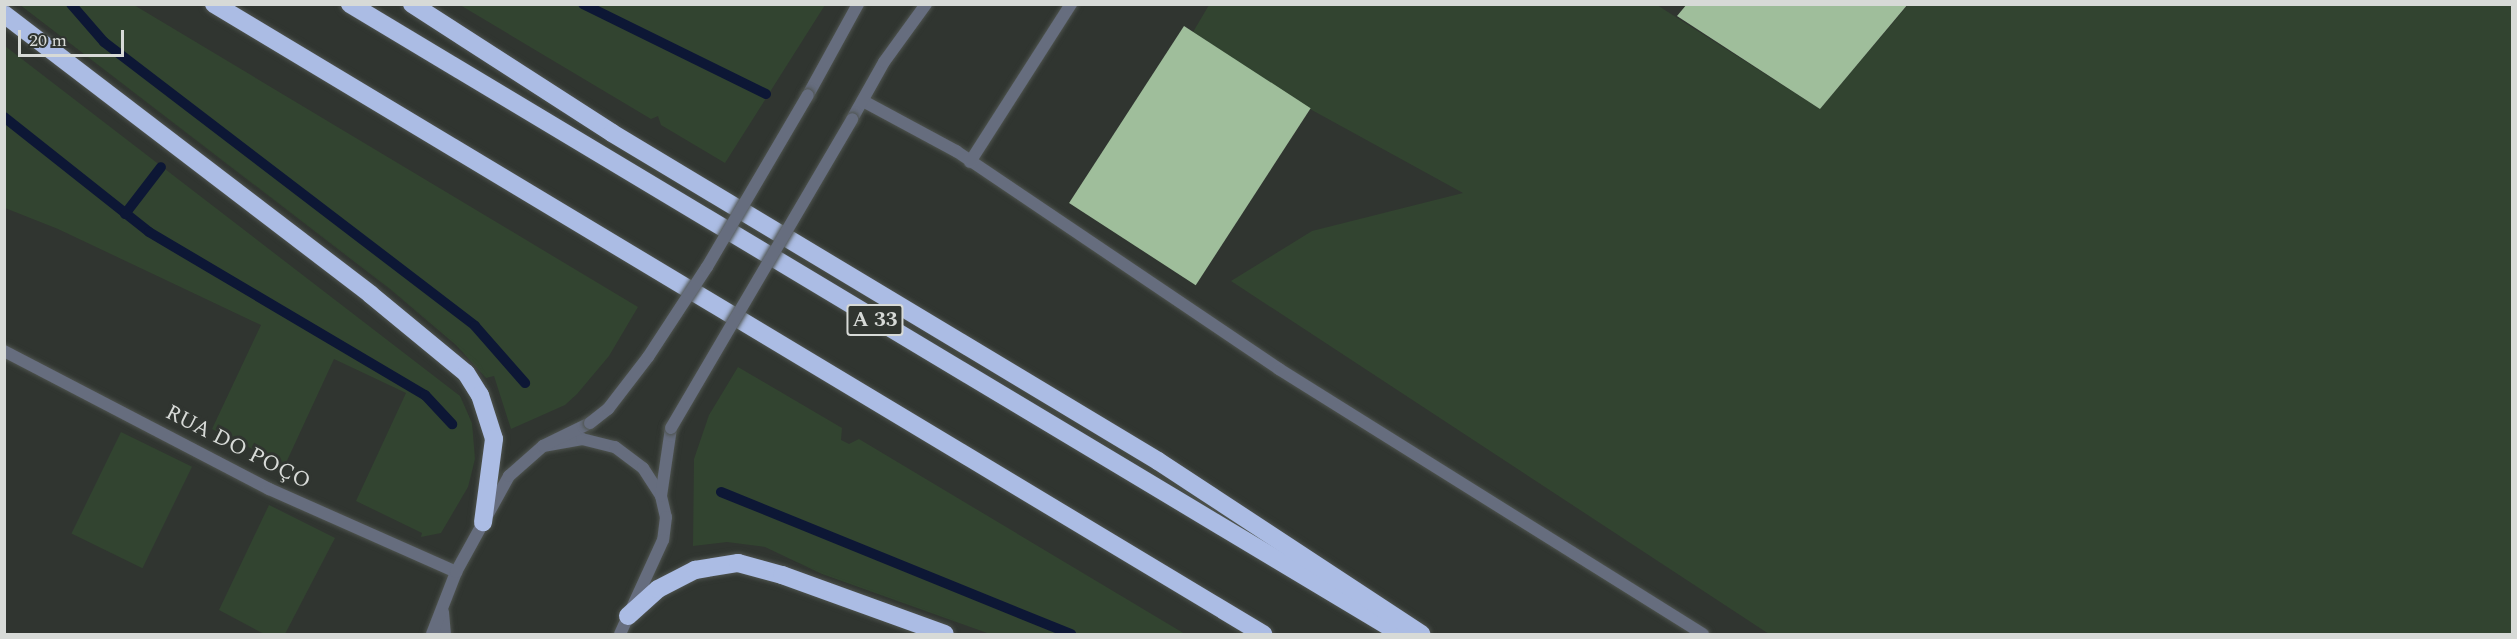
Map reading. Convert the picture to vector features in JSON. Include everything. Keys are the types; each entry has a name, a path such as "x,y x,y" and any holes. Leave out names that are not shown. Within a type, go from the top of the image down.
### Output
{"highway":[{"path":"214,4 1263,634"},
{"name":"A 33","path":"350,4 1401,634"},
{"path":"412,4 612,133 1158,461 1421,634"},
{"path":"4,14 370,294 466,373 480,395 494,439 483,522"},
{"path":"622,630 658,589 695,570 738,563 782,575 945,634"}],"street":[{"path":"432,634 456,572 509,476 543,446 590,423 608,409 648,357 707,267 808,95 858,4"},
{"path":"661,496 671,428 884,62 926,4"},
{"path":"970,162 1071,4"},
{"path":"862,101 970,162 1279,369 1702,634"},
{"name":"RUA DO POÇO","path":"4,351 269,489 456,572"},
{"path":"543,446 582,439 615,447 643,468 661,496 666,517 663,540 622,630"},
{"path":"445,634 446,599"}],"green space":[{"path":"825,4 725,163 661,125 658,116 651,119 460,5"},
{"path":"20,5 134,5 638,307 609,356 577,394 565,405 511,429 494,376 486,378 456,345 390,289"},
{"path":"1209,5 1657,5 1820,109 1908,5 2512,5 2512,634 1769,634 1231,281 1312,231 1463,193 1310,109 1193,32"},
{"path":"5,46 460,396 472,423 475,459 468,487 441,533 421,537 422,533 356,501 406,393 334,359 285,465 212,429 261,325 58,229 5,208"},
{"path":"738,367 842,428 841,440 849,444 859,439 1185,634 990,634 822,574 765,547 727,542 693,546 694,459 709,415"},
{"path":"121,432 192,467 142,568 71,534"},
{"path":"269,505 335,538 285,634 264,634 219,610"}],"building":[{"path":"1687,4 1908,4 1820,109 1677,16"},
{"path":"1184,26 1311,108 1196,285 1069,203"}],"waterway":[{"path":"71,4 104,42 475,326 525,383"},
{"path":"583,4 766,94"},
{"path":"4,117 149,232 425,395 452,424"},
{"path":"125,214 161,167"},
{"path":"721,492 1071,634"}]}
